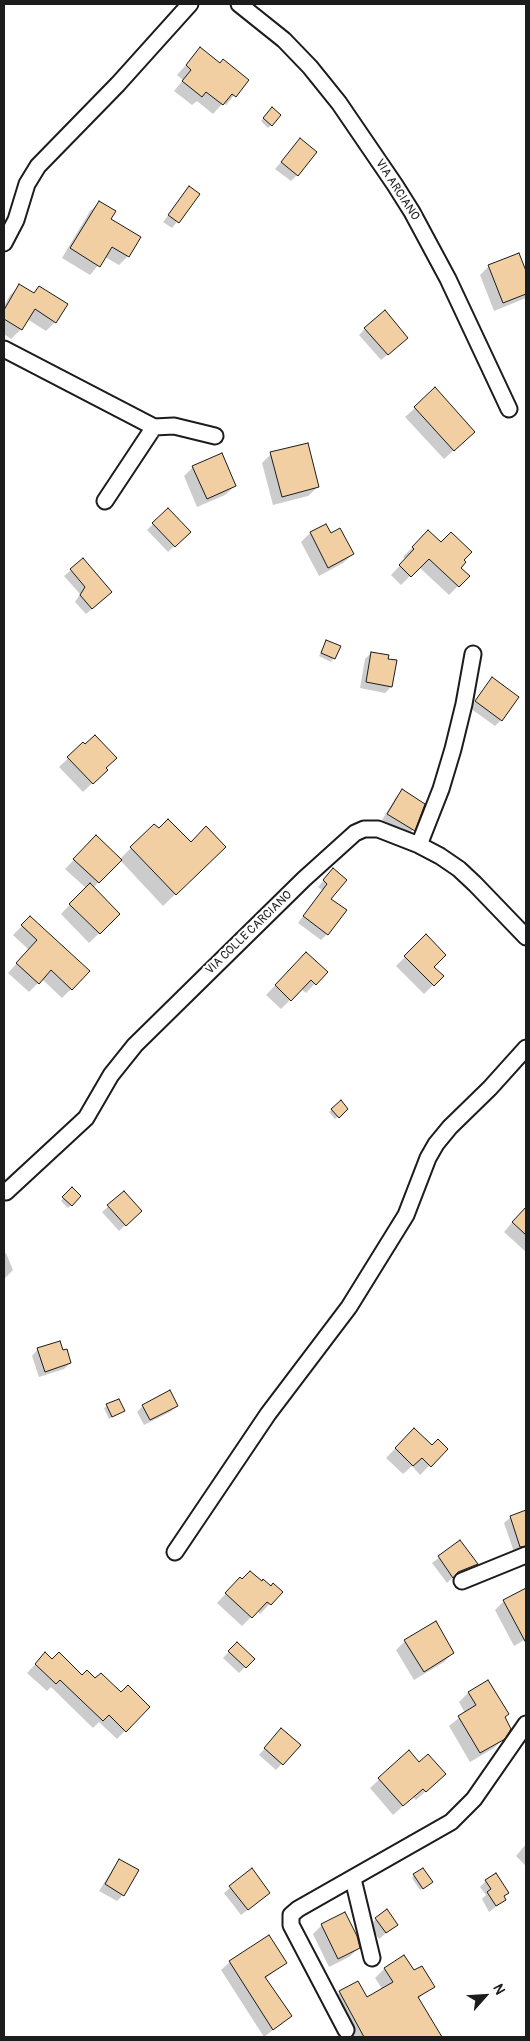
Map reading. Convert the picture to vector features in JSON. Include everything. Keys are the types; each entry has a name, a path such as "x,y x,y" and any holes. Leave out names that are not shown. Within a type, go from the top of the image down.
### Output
{"street":[{"path":"4,242 16,220 27,184 38,166 118,84 190,4"},
{"name":"VIA ARCIANO","path":"239,4 284,40 305,61 328,88 395,184 423,231 448,280 509,409"},
{"path":"4,349 154,427 179,426 215,436"},
{"path":"105,501 154,427"},
{"path":"419,845 441,789 453,749 473,654"},
{"name":"VIA COLLE CARCIANO","path":"6,1192 86,1118 111,1075 135,1045 346,840 359,831 374,829 419,845 459,869 526,937"},
{"path":"175,1552 268,1414 350,1307 406,1215 428,1158 436,1144 526,1048"},
{"path":"462,1580 526,1555"},
{"path":"346,2030 291,1925 290,1918 296,1910 436,1832 458,1817 479,1792 526,1724"},
{"path":"353,1879 372,1958"}],"building":[{"path":"200,47 220,63 223,59 249,80 236,97 232,94 223,105 206,92 202,97 182,81 191,70 186,65"},
{"path":"272,107 281,115 272,126 263,118"},
{"path":"300,138 317,152 298,176 281,162"},
{"path":"189,186 200,194 179,223 168,215"},
{"path":"99,201 116,211 111,219 141,237 129,257 112,247 100,267 70,248"},
{"path":"519,253 526,271 526,294 503,303 488,265"},
{"path":"19,284 34,293 39,286 68,304 56,323 35,309 22,330 4,319 4,310"},
{"path":"385,310 408,338 388,355 364,328"},
{"path":"435,387 475,432 454,451 414,407"},
{"path":"308,443 319,487 282,497 270,452"},
{"path":"222,453 236,486 207,499 192,466"},
{"path":"168,508 191,532 175,547 152,523"},
{"path":"326,524 331,533 340,528 354,554 328,568 310,532"},
{"path":"428,530 441,542 451,532 472,552 464,560 466,562 461,568 470,576 459,587 429,559 411,577 399,565"},
{"path":"83,558 112,592 92,609 80,595 85,587 70,569"},
{"path":"326,640 341,646 335,659 321,653"},
{"path":"371,652 389,655 388,659 397,660 392,687 366,682"},
{"path":"492,677 519,697 502,721 475,701"},
{"path":"95,735 117,758 106,768 108,770 93,784 67,757 83,742 85,744"},
{"path":"402,789 425,804 415,831 387,814"},
{"path":"168,819 191,842 206,826 226,847 176,895 130,847 154,824 159,828"},
{"path":"96,835 122,860 99,883 73,859"},
{"path":"333,868 347,880 331,899 347,910 328,935 303,916 327,884 323,880"},
{"path":"90,883 120,914 100,934 69,904"},
{"path":"30,916 90,971 72,990 51,970 39,984 16,963 37,940 21,925"},
{"path":"426,934 446,955 434,967 444,976 434,986 404,956"},
{"path":"306,952 328,972 316,985 311,980 291,1001 275,985"},
{"path":"341,1100 348,1109 339,1118 331,1109"},
{"path":"72,1187 81,1196 72,1206 62,1197"},
{"path":"124,1191 142,1211 126,1226 107,1205"},
{"path":"526,1207 526,1235 512,1222"},
{"path":"60,1341 63,1350 67,1349 71,1363 45,1372 37,1348"},
{"path":"170,1390 178,1406 150,1420 142,1405"},
{"path":"119,1399 125,1411 112,1417 106,1404"},
{"path":"414,1428 432,1445 438,1439 448,1449 431,1467 422,1458 413,1466 395,1448"},
{"path":"526,1510 526,1546 520,1547 510,1516"},
{"path":"460,1540 478,1564 458,1572 453,1578 438,1556"},
{"path":"250,1571 271,1586 273,1583 283,1592 271,1605 267,1602 252,1618 225,1593 240,1577 242,1579"},
{"path":"526,1588 526,1643 503,1600"},
{"path":"436,1621 454,1653 424,1672 404,1640"},
{"path":"237,1642 255,1659 246,1668 228,1651"},
{"path":"45,1652 52,1659 59,1652 82,1675 87,1670 95,1678 101,1673 121,1692 128,1685 150,1707 126,1732 109,1715 103,1721 60,1680 56,1684 35,1664"},
{"path":"488,1680 509,1714 505,1717 511,1729 505,1739 480,1753 458,1716 476,1705 468,1692"},
{"path":"281,1728 301,1745 283,1765 264,1748"},
{"path":"409,1750 419,1762 428,1754 446,1774 426,1792 423,1789 403,1806 378,1778"},
{"path":"119,1859 139,1870 124,1896 105,1884"},
{"path":"252,1868 270,1893 248,1910 229,1886"},
{"path":"423,1868 433,1882 423,1889 413,1874"},
{"path":"496,1873 509,1893 504,1896 506,1900 496,1906 487,1892 491,1889 485,1880"},
{"path":"387,1909 398,1925 386,1933 375,1918"},
{"path":"345,1912 357,1936 360,1948 338,1959 321,1924"},
{"path":"269,1935 287,1963 265,1977 292,2016 273,2030 229,1961"},
{"path":"404,1955 414,1970 422,1966 435,1987 418,1997 442,2037 364,2037 339,1991 358,1981 367,1997 393,1982 384,1968"}]}
